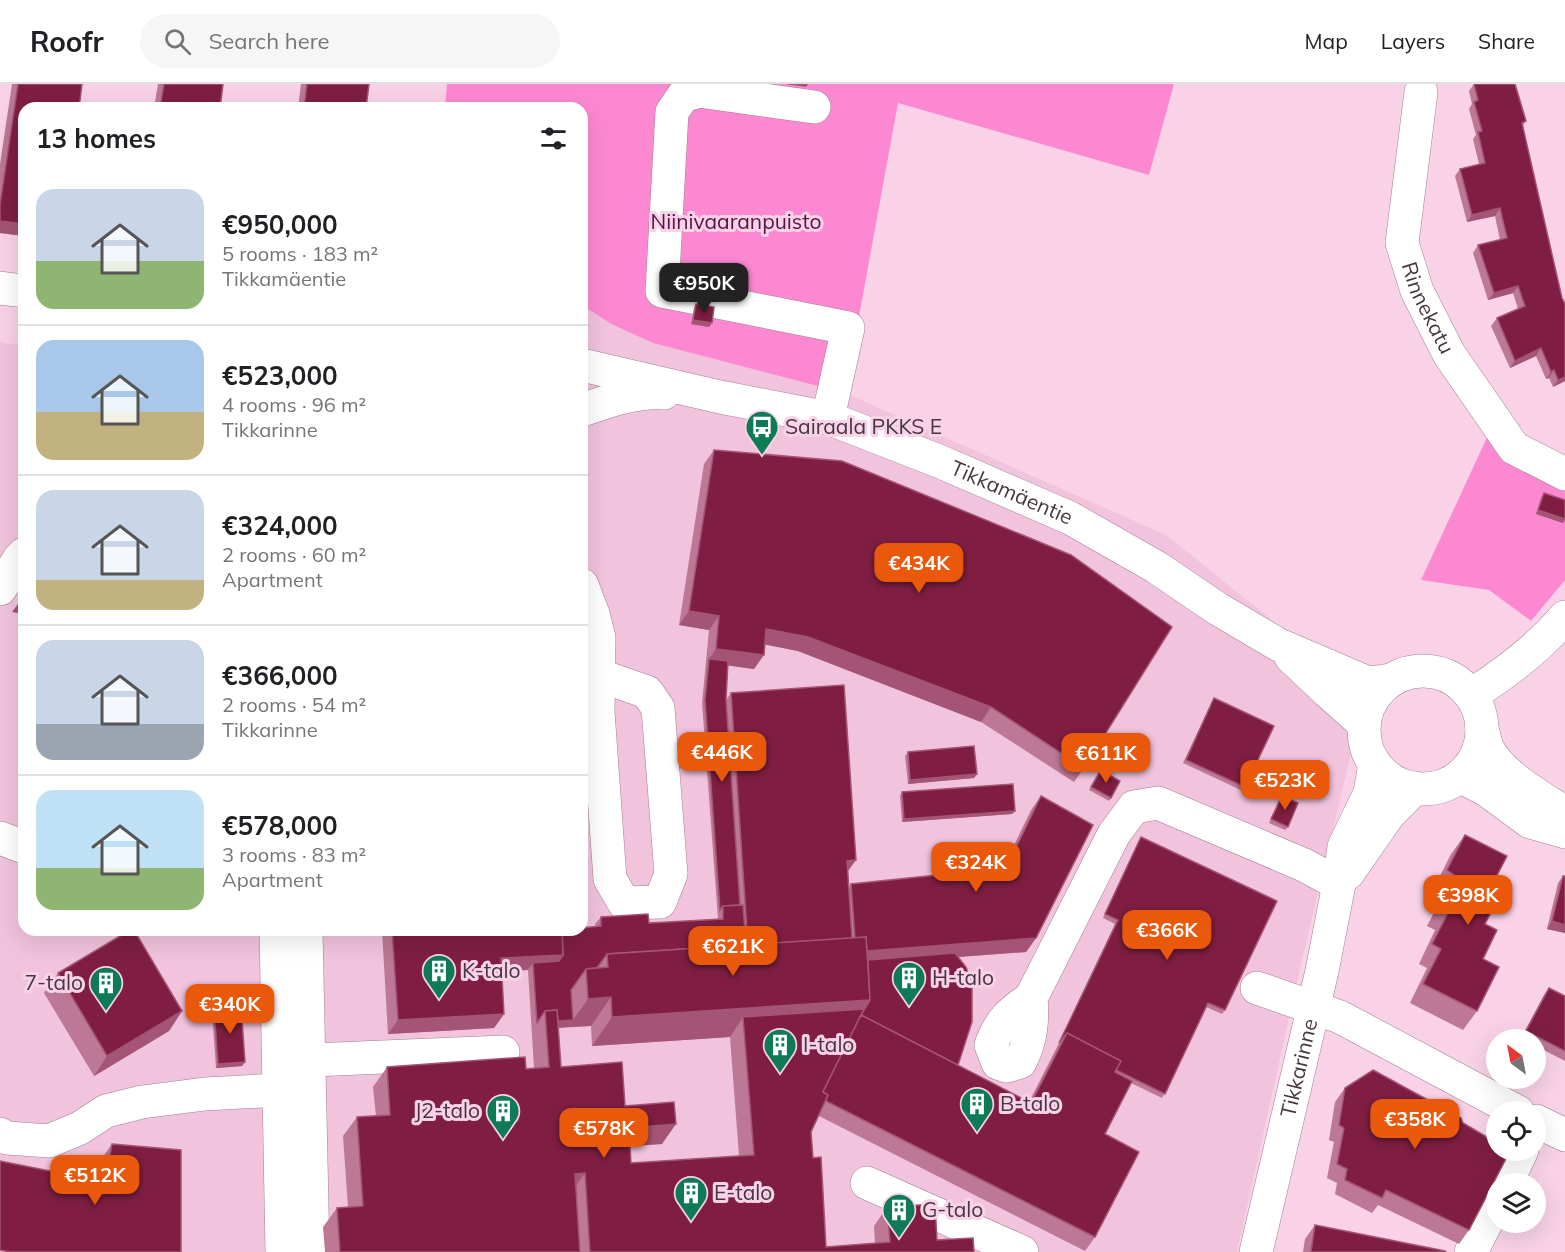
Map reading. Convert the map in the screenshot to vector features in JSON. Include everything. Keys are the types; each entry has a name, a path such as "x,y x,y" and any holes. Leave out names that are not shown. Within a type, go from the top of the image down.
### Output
{"street":[{"path":"814,107 699,91 683,96 672,112 662,291 848,328 828,418"},
{"name":"Rinnekatu","path":"1421,92 1402,243 1417,291 1449,354 1514,448 1565,474"},
{"path":"0,288 18,290"},
{"name":"Tikkamäentie","path":"588,366 657,381 720,398 828,418 941,462 1070,518 1156,567 1218,609 1279,645 1368,682 1392,680"},
{"name":"Tikkamäentie","path":"588,408 613,399 654,392 720,398"},
{"path":"0,590 18,562"},
{"path":"588,601 599,638 598,675 598,711 610,879 624,903 660,902 671,874 658,708 647,693 598,675"},
{"path":"1471,695 1516,665 1553,631 1565,616"},
{"name":"Tikkamäentie","path":"1279,645 1364,724"},
{"path":"1482,729 1479,747 1472,762 1460,776 1447,784 1431,788 1415,788 1400,784 1386,776 1375,764 1368,752 1364,724 1369,706 1378,692 1392,680 1408,673 1426,671 1443,674 1459,683 1471,695 1479,711 1488,748 1505,769 1534,793 1565,813"},
{"name":"Tikkarinne","path":"1256,1252 1322,972 1344,847 1370,793 1375,764"},
{"path":"1460,776 1488,791 1530,822 1565,832"},
{"name":"Tikkarinne","path":"1339,884 1389,814 1415,788"},
{"path":"1031,998 1114,834 1134,807 1158,803 1304,865 1339,884"},
{"path":"0,838 18,845"},
{"path":"277,936 288,1071 313,1252"},
{"path":"282,1252 288,1071 305,936"},
{"path":"1257,988 1340,1017 1497,1101"},
{"path":"0,1134 7,1138 49,1141 80,1128 106,1110 142,1102 205,1094 288,1071 503,1052"},
{"path":"1546,1126 1565,1135"},
{"path":"867,1183 1022,1252"},
{"path":"1471,1252 1486,1223"}],"shaded area":[{"path":"588,309 611,324 653,343 845,393 1166,535 1365,695 1304,951 1237,1252 0,1252 0,342 18,345 18,936 588,936"}],"green space":[{"name":"Niinivaaranpuisto","path":"447,84 1174,84 1149,175 898,103 845,393 653,343 611,324 588,309 588,102 446,102"},
{"path":"1490,431 1565,476 1565,580 1531,621 1489,590 1421,580"}],"building":[{"path":"18,84 82,84 80,102 18,102 18,223 0,221 0,205"},
{"path":"164,84 223,84 221,102 161,102"},
{"path":"307,84 369,84 367,102 305,102"},
{"path":"1474,84 1515,84 1526,121 1522,123 1565,304 1565,377 1558,380 1554,370 1551,372 1541,348 1515,361 1497,318 1525,306 1518,286 1494,293 1478,245 1507,238 1500,208 1472,215 1460,169 1485,163 1478,132 1482,131 1474,102 1478,100"},
{"path":"696,304 714,307 712,323 693,320"},
{"path":"714,450 842,461 1071,555 1172,627 1084,768 991,707 808,637 766,629 764,655 716,649 719,616 689,611"},
{"path":"1544,493 1565,500 1565,519 1538,510"},
{"path":"709,659 728,661 726,700 740,905 723,906 720,910 705,700"},
{"path":"844,685 856,860 847,861 852,938 748,945 731,693"},
{"path":"1214,698 1274,726 1245,787 1186,760"},
{"path":"974,746 977,774 910,780 908,752"},
{"path":"1101,770 1120,781 1111,798 1091,787"},
{"path":"1013,784 1015,811 904,819 902,792"},
{"path":"1041,796 1093,825 1036,938 867,951 866,937 855,938 851,884 1006,868"},
{"path":"1282,796 1298,803 1288,827 1271,819"},
{"path":"1465,835 1507,856 1492,885 1502,891 1485,924 1497,930 1483,959 1499,967 1477,1011 1423,984 1441,949 1432,944 1449,911 1441,907 1456,876 1447,870"},
{"path":"1141,837 1277,901 1225,1010 1208,1003 1165,1094 1116,1070 1121,1061 1067,1033 1059,1043 1118,920 1105,914"},
{"path":"1563,876 1565,876 1565,925 1552,921"},
{"path":"743,905 746,945 607,954 597,968 586,969 571,990 573,1020 558,1021 557,1010 545,1011 537,1023 533,963 559,961 563,955 562,936 588,936 588,927 601,926 601,917 648,914 649,923 723,919 723,906"},
{"name":"7-talo","path":"120,936 138,936 182,1011 107,1056 58,973"},
{"name":"K-talo","path":"392,936 562,936 563,955 501,958 504,1014 398,1020"},
{"path":"866,937 870,1000 612,1017 611,997 588,999 586,969 608,967 607,954"},
{"name":"H-talo","path":"955,953 966,967 972,984 972,1022 958,1065 861,1015 870,1000 868,960"},
{"path":"1549,988 1565,996 1565,1051 1546,1041 1546,1029 1527,1029"},
{"path":"241,1006 245,1062 218,1064 214,1008"},
{"path":"864,1009 823,1092 828,1095 811,1132 813,1158 821,1157 826,1247 890,1242 887,1207 935,1204 937,1240 973,1238 974,1252 590,1252 585,1173 575,1174 580,1252 340,1252 337,1208 363,1206 357,1117 390,1115 387,1067 525,1057 526,1069 549,1067 545,1011 557,1010 561,1067 622,1062 625,1106 674,1102 676,1124 629,1128 631,1163 754,1155 743,1017"},
{"name":"B-talo","path":"861,1015 1031,1103 1067,1033 1121,1061 1115,1072 1132,1081 1105,1134 1139,1152 1095,1237 826,1101 828,1095 823,1092"},
{"path":"1373,1070 1461,1118 1463,1123 1486,1137 1486,1161 1505,1161 1499,1173 1486,1173 1486,1197 1469,1230 1386,1190 1382,1198 1345,1180 1347,1169 1337,1164 1344,1128 1339,1125 1345,1088"},
{"path":"112,1144 181,1150 181,1252 10,1252 0,1250 0,1161 105,1182"},
{"path":"1315,1225 1445,1251 1446,1252 1311,1252"}],"place":[{"name":"Sairaala PKKS E","path":"762,456"},
{"name":"K-talo","path":"439,1000"},
{"name":"H-talo","path":"909,1007"},
{"name":"7-talo","path":"106,1012"},
{"name":"I-talo","path":"780,1074"},
{"name":"B-talo","path":"977,1133"},
{"name":"J2-talo","path":"503,1140"},
{"name":"E-talo","path":"691,1222"},
{"name":"G-talo","path":"899,1239"}]}
